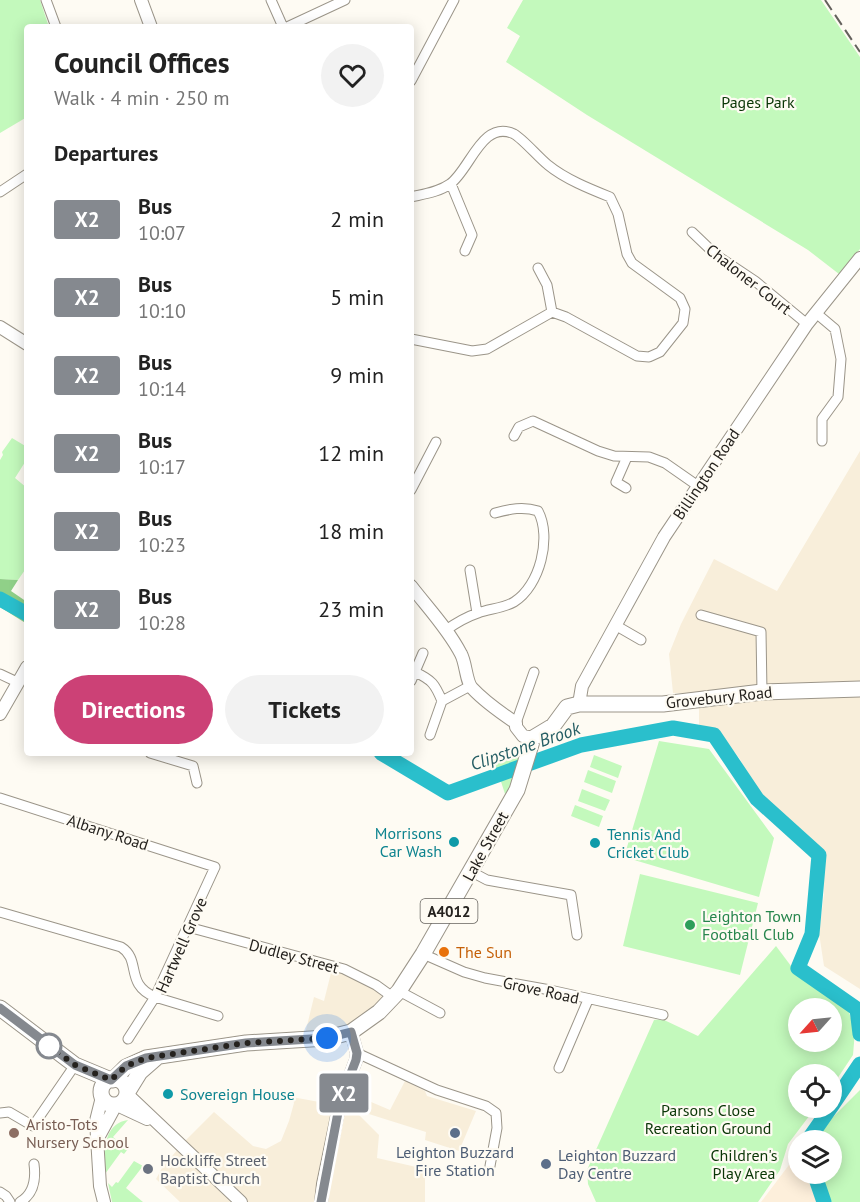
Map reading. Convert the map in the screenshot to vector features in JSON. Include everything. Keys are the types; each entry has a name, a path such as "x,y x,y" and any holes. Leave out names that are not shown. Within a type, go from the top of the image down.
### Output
{"main road":[{"name":"Grovebury Road","path":"579,704 663,704 762,692 860,689"},
{"path":"532,743 553,726 567,707 579,704"},
{"name":"Lake Street","path":"351,1032 379,1012 396,994 423,954 517,790 532,743"},
{"path":"0,1008 75,1065 106,1103 122,1099 140,1072 156,1058"},
{"name":"A4012","path":"112,1080 126,1066 146,1058 246,1043 307,1040 351,1032"},
{"path":"75,1065 121,1082 126,1089 122,1099"},
{"path":"101,1096 102,1087 112,1080"}],"street":[{"path":"45,0 55,24"},
{"path":"141,0 150,24"},
{"path":"272,0 284,24"},
{"path":"292,24 345,0"},
{"path":"414,75 454,0"},
{"path":"414,196 439,190 451,184 461,174 484,138 498,132 514,134 550,167 591,190 610,197 618,214 627,254 632,263 680,298 685,309 683,322 660,352 649,357 637,356 566,316 552,312 487,349 472,351 414,340"},
{"path":"0,192 24,176"},
{"path":"451,184 472,235 465,251"},
{"name":"Chaloner Court","path":"692,232 716,255 755,281 807,324"},
{"name":"Billington Road","path":"579,704 582,686 664,537 807,324 860,258"},
{"path":"538,268 547,285 552,312"},
{"path":"816,313 835,329 841,359 837,397 822,419 822,441"},
{"path":"0,327 24,342"},
{"path":"514,436 519,427 533,421 598,452 614,456 649,457 665,463 698,486"},
{"path":"414,484 436,442"},
{"path":"626,488 616,482 627,457"},
{"path":"446,630 477,613 512,603 525,593 539,566 543,545 543,521 538,511 528,508 495,513"},
{"path":"470,570 477,613"},
{"path":"414,590 446,630 461,654 467,668 470,686 516,723"},
{"path":"700,615 761,632 762,692"},
{"path":"615,625 641,640"},
{"path":"414,674 423,652"},
{"path":"0,714 24,672"},
{"path":"532,743 523,736 516,727 516,723 534,672"},
{"path":"0,674 17,682"},
{"path":"414,677 429,678 442,701"},
{"path":"430,735 442,701 470,686"},
{"path":"160,756 193,766 197,783"},
{"name":"Albany Road","path":"0,798 215,867"},
{"name":"Hartwell Grove","path":"215,867 155,997 218,1016"},
{"path":"470,871 487,880 571,895"},
{"path":"569,884 577,935"},
{"path":"0,912 124,949 129,954 138,986 155,997 128,1040"},
{"name":"Dudley Street","path":"188,927 344,969 440,1013"},
{"name":"Grove Road","path":"423,954 474,975 663,1015"},
{"path":"559,1068 588,1000"},
{"path":"321,1201 340,1102 354,1068 357,1053 351,1032"},
{"path":"357,1053 437,1090 486,1106 496,1113 497,1128 490,1166"},
{"path":"0,1113 9,1112 33,1126 75,1065"},
{"path":"101,1096 96,1120 100,1186 104,1202"},
{"path":"98,1139 122,1099 159,1125 241,1202"},
{"path":"20,1202 29,1194 36,1177 34,1164"},
{"path":"0,1192 10,1202"}],"shaded area":[{"path":"860,451 860,685 747,693 673,693 669,654 681,624 714,559 777,591"},
{"path":"821,693 860,693 860,989 824,966 819,933 824,894 823,872 820,855 812,839 800,828 766,809 756,795 740,759 728,744 718,735 699,726 699,707"},
{"path":"332,969 380,990 383,1001 349,1025 305,1034 314,997 324,1001"},
{"path":"405,1081 425,1091 427,1096 476,1111 459,1151 425,1140 426,1132 353,1109 379,1135 377,1158 425,1169 425,1202 180,1202 156,1179 162,1168 183,1143 214,1112 253,1146 266,1149 281,1141 294,1103 292,1097 352,1108 357,1096 390,1110"},
{"path":"788,1166 788,1184 812,1184 819,1202 761,1202"}],"green space":[{"path":"0,0 40,0 48,24 24,24 24,119 0,133"},
{"name":"Pages Park","path":"523,0 821,0 860,57 860,249 839,274 808,250 587,115 506,62 520,36 507,28"},
{"path":"12,438 24,445 24,464 15,478 24,486 24,571 18,580 0,579 0,460 2,452"},
{"path":"0,579 18,580 11,591 24,600 24,622 0,607"},
{"path":"659,741 709,749 774,838 759,897 624,857"},
{"path":"520,751 514,780 505,794 495,763"},
{"path":"594,755 622,766 618,778 590,767"},
{"path":"588,770 616,781 612,793 584,782"},
{"path":"582,789 610,800 605,811 578,801"},
{"path":"575,805 603,816 599,827 571,816"},
{"name":"Leighton Town Football Club","path":"640,874 758,903 740,975 623,946"},
{"name":"Parsons Close Recreation Ground","path":"776,946 794,970 833,998 788,998 788,1052 842,1052 842,1005 848,1009 855,1031 853,1055 842,1072 842,1064 788,1064 788,1118 808,1118 799,1130 788,1130 788,1144 780,1170 758,1202 596,1202 588,1184 587,1170 654,1020 662,1019 698,1036"},
{"path":"860,1090 860,1202 819,1202 812,1184 842,1184 842,1130 820,1130 832,1118 842,1118 842,1108"},
{"path":"128,1120 113,1137 128,1149 124,1154 121,1152 105,1174 106,1141 113,1127"},
{"path":"134,1161 143,1166 126,1188 143,1202 112,1202 108,1183 112,1187 116,1182 118,1183"}],"waterway":[{"name":"Clipstone Brook","path":"0,599 24,612"},
{"name":"Clipstone Brook","path":"386,756 448,793 581,745 673,728 714,735 757,799 819,855 812,934 798,968 857,1009 860,1034"},
{"name":"Clipstone Brook","path":"842,1091 860,1064"},
{"name":"Clipstone Brook","path":"815,1130 823,1118"},
{"name":"Clipstone Brook","path":"818,1184 824,1202"}],"railway":[{"path":"825,0 860,52"}],"bus line":[{"name":"X2","path":"0,1008 75,1065 111,1080 126,1066 146,1058 246,1043 327,1038 351,1032 357,1053 356,1060 340,1102 321,1202"}],"place":[{"name":"Morrisons Car Wash","path":"454,842"},
{"name":"Tennis And Cricket Club","path":"595,843"},
{"name":"Leighton Town Football Club","path":"690,925"},
{"name":"The Sun","path":"444,952"},
{"name":"Sovereign House","path":"168,1094"},
{"name":"Aristo-Tots Nursery School","path":"14,1133"},
{"name":"Leighton Buzzard Fire Station","path":"455,1133"},
{"name":"Leighton Buzzard Day Centre","path":"546,1164"},
{"name":"Hockliffe Street Baptist Church","path":"148,1169"}],"route":[{"path":"49,1046 75,1065 112,1080 126,1066 146,1058 246,1043 327,1038"}],"park label":[{"name":"Children's Play Area","path":"744,1164"}]}
